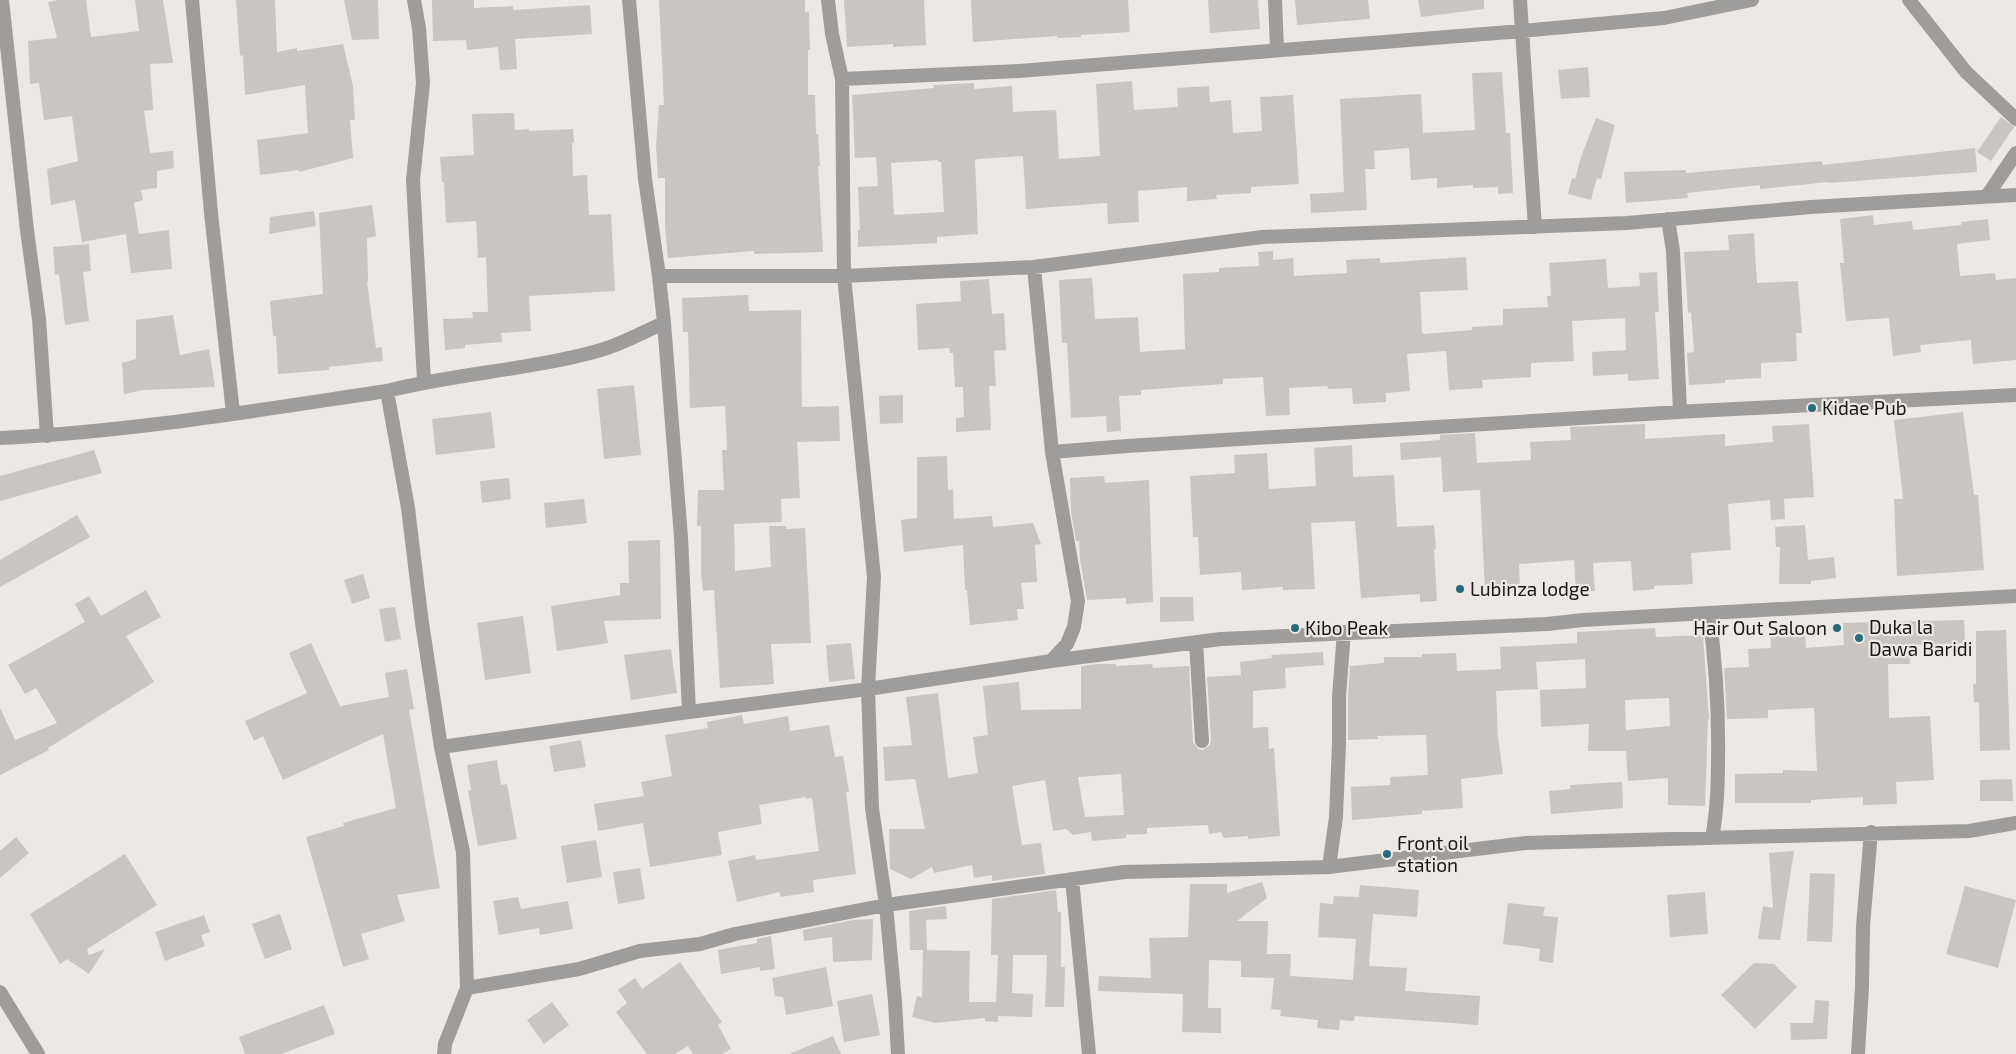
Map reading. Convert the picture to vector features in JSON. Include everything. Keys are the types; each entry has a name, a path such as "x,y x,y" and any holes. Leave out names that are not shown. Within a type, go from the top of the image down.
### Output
{"street":[{"path":"2,0 27,230 39,319 47,436"},
{"path":"192,0 211,213 233,413"},
{"path":"414,0 419,28 422,82 413,180 424,381"},
{"path":"629,0 645,178 664,323 681,537 689,712"},
{"path":"828,0 832,34 842,79 844,276 874,577 868,690 872,808 886,905 898,1054"},
{"path":"1275,0 1277,49"},
{"path":"1520,0 1535,227"},
{"path":"842,79 1019,70 1522,31 1664,18 1752,0"},
{"path":"1909,0 1966,72 2016,119"},
{"path":"1987,196 2016,152"},
{"path":"659,276 844,276 1034,267 1262,237 1535,227 1668,219 1820,206 2016,195"},
{"path":"1668,219 1673,250 1680,412"},
{"path":"1034,267 1052,452 1067,550 1078,601 1074,627 1067,644 1051,662"},
{"path":"0,438 47,436 233,413 386,391 424,381 549,362 602,350 664,323"},
{"path":"386,391 408,508 422,623 441,747 463,852 467,988 445,1044 444,1054"},
{"path":"1052,452 1165,443 1680,412 2016,395"},
{"path":"441,747 689,712 868,690 1051,662 1221,639 1547,624 1583,620 2016,596"},
{"path":"1709,613 1720,716 1718,790 1712,838"},
{"path":"1329,866 1336,817 1339,696 1344,632"},
{"path":"1196,642 1202,741"},
{"path":"467,988 578,969 640,951 700,944 735,934 886,905 1124,872 1329,866 1526,843 1871,832 1969,831 2016,823"},
{"path":"1858,1054 1863,926 1871,832"},
{"path":"1072,879 1089,1054"},
{"path":"0,992 38,1054"}],"building":[{"path":"86,0 91,37 139,31 135,0 163,0 173,63 150,64 153,110 144,111 150,153 173,151 174,168 157,171 157,188 141,190 143,200 134,203 139,234 169,230 172,269 131,273 126,234 82,242 75,200 51,205 47,169 78,161 72,116 44,120 39,83 30,84 28,41 57,38 48,2"},
{"path":"236,0 275,0 277,52 297,48 297,51 343,44 353,86 355,120 350,120 353,158 299,172 299,170 260,175 257,140 308,133 305,85 245,95 243,55 240,56"},
{"path":"344,0 378,0 379,39 352,40"},
{"path":"432,0 474,0 474,8 513,6 513,10 590,5 592,34 515,39 517,69 500,70 498,47 467,50 466,40 433,41"},
{"path":"659,0 805,0 805,12 809,12 808,95 815,95 823,252 754,254 754,251 668,258 665,227 665,178 658,178 656,146 659,105 664,105"},
{"path":"844,0 924,0 926,45 893,47 893,44 847,47"},
{"path":"971,0 1128,0 1130,32 1081,35 1081,37 1057,38 1057,36 973,42"},
{"path":"1208,0 1258,0 1260,29 1210,33"},
{"path":"1295,0 1368,0 1370,19 1297,25"},
{"path":"1418,0 1484,0 1484,9 1421,17"},
{"path":"1588,67 1590,97 1561,99 1558,70"},
{"path":"1502,72 1506,133 1510,133 1513,193 1498,194 1498,187 1473,188 1473,185 1437,188 1437,178 1411,180 1409,148 1374,151 1375,169 1365,169 1367,210 1311,213 1310,194 1344,192 1340,99 1421,94 1423,133 1475,130 1472,73"},
{"path":"1132,81 1134,110 1178,107 1177,88 1209,86 1210,102 1231,100 1233,133 1262,131 1260,97 1293,95 1299,184 1251,187 1251,193 1216,195 1217,199 1187,201 1187,187 1138,191 1139,222 1108,224 1107,203 1026,209 1023,156 978,159 975,160 978,234 937,237 937,243 858,247 858,230 860,230 858,187 878,186 876,157 855,158 852,95 934,88 933,85 974,83 974,89 1012,86 1013,112 1056,110 1059,159 1100,156 1096,84","holes":["938,160 938,162 941,162 944,212 894,215 891,163"]},
{"path":"514,113 515,130 573,129 573,176 587,175 589,215 611,214 615,291 529,296 531,331 501,333 502,342 465,345 465,348 445,350 443,319 473,318 472,312 488,312 486,257 478,258 476,221 446,223 444,182 442,182 440,157 474,155 472,114"},
{"path":"2001,117 2014,127 1991,161 1977,152"},
{"path":"1596,118 1615,125 1601,179 1597,178 1591,200 1568,194 1572,178 1575,179"},
{"path":"1975,148 1977,172 1828,182 1760,189 1760,185 1687,193 1688,198 1626,203 1624,172 1686,170 1686,173 1822,161 1823,165"},
{"path":"372,205 376,236 367,238 367,282 376,348 382,347 383,361 329,367 329,370 278,374 276,336 273,336 270,301 323,294 319,213"},
{"path":"314,211 316,226 269,234 270,217"},
{"path":"1873,215 1874,225 1912,221 1913,230 1961,225 1961,222 1988,219 1990,240 1957,244 1960,276 1995,273 1996,280 2016,278 2016,360 1973,364 1971,340 1920,345 1921,352 1893,356 1889,318 1846,321 1840,263 1844,263 1840,219"},
{"path":"1754,233 1757,283 1798,281 1802,333 1796,333 1797,361 1761,363 1761,378 1689,385 1687,353 1694,352 1691,312 1688,313 1684,252 1729,250 1728,235"},
{"path":"89,244 91,271 83,272 89,321 65,325 59,274 55,275 53,247"},
{"path":"1273,251 1273,260 1293,258 1294,276 1347,273 1346,260 1380,258 1380,263 1466,257 1468,290 1420,292 1422,332 1424,334 1472,330 1472,327 1503,325 1503,309 1548,307 1547,296 1551,296 1549,263 1606,259 1608,288 1640,286 1639,273 1657,272 1659,312 1655,312 1659,379 1628,381 1628,374 1593,376 1592,352 1626,350 1625,318 1572,321 1574,361 1531,363 1531,377 1482,380 1483,388 1449,390 1446,351 1407,354 1410,391 1386,393 1386,402 1353,404 1352,388 1328,389 1327,386 1289,388 1290,415 1266,416 1263,377 1223,379 1223,384 1141,390 1141,395 1119,396 1121,431 1107,432 1106,416 1071,418 1067,343 1062,343 1059,280 1092,278 1095,319 1138,317 1140,352 1185,349 1183,274 1219,272 1219,268 1259,266 1258,252"},
{"path":"989,279 992,314 1004,313 1006,350 994,351 996,386 989,386 991,430 956,432 956,418 964,417 963,387 955,387 953,353 950,353 949,348 918,350 916,304 961,301 960,281"},
{"path":"748,295 749,311 801,310 802,407 839,406 840,441 797,442 800,498 781,499 782,522 734,524 735,571 771,567 769,526 786,526 786,529 805,528 811,643 771,644 774,684 720,688 714,590 703,591 701,526 697,526 698,490 724,490 722,450 727,450 725,406 690,408 688,332 683,332 682,298"},
{"path":"173,315 180,355 209,349 215,387 144,390 124,394 122,363 136,359 136,320"},
{"path":"634,385 641,455 604,459 597,389"},
{"path":"903,395 903,423 880,424 879,396"},
{"path":"491,412 495,448 436,455 432,419"},
{"path":"1963,412 1974,495 1978,495 1984,570 1897,576 1894,499 1903,499 1894,420"},
{"path":"1645,424 1645,439 1725,434 1725,446 1773,442 1772,426 1809,424 1814,497 1784,499 1785,519 1771,520 1770,500 1728,504 1731,550 1691,553 1693,584 1654,586 1654,589 1633,591 1631,561 1593,563 1595,591 1576,592 1574,560 1519,564 1520,588 1485,590 1480,490 1443,492 1441,457 1401,460 1400,443 1440,440 1440,435 1475,433 1477,463 1531,460 1530,442 1571,440 1570,427"},
{"path":"1352,445 1353,477 1394,475 1397,527 1434,525 1437,601 1420,602 1420,594 1361,598 1355,521 1311,523 1315,589 1283,590 1283,587 1242,590 1241,572 1200,575 1198,537 1193,537 1190,476 1235,473 1234,455 1267,453 1269,489 1316,486 1314,448"},
{"path":"94,450 102,473 0,501 0,476"},
{"path":"947,456 948,490 953,489 954,519 992,516 993,527 1033,523 1041,544 1035,545 1037,582 1021,583 1024,609 1017,609 1018,620 970,625 967,590 965,590 963,545 904,552 901,520 917,518 917,457"},
{"path":"1104,476 1105,483 1149,480 1153,602 1126,604 1126,598 1087,600 1080,560 1079,541 1076,541 1071,512 1070,478"},
{"path":"509,478 511,499 482,503 480,481"},
{"path":"584,499 587,523 546,528 544,503"},
{"path":"77,515 90,537 0,587 0,560"},
{"path":"1805,525 1808,560 1834,557 1836,578 1811,581 1811,584 1779,584 1780,547 1776,547 1775,527"},
{"path":"660,540 661,619 604,621 608,643 557,651 551,606 620,595 620,583 629,583 628,541"},
{"path":"363,574 370,598 352,604 344,580"},
{"path":"146,590 161,617 126,636 154,682 48,748 49,750 0,775 0,708 15,740 57,723 36,688 25,694 8,665 85,622 75,604 89,596 101,616"},
{"path":"1160,597 1193,597 1194,621 1160,622"},
{"path":"395,607 401,639 385,642 379,609"},
{"path":"523,616 531,673 485,680 477,623"},
{"path":"1964,620 1965,643 1909,645 1910,664 1888,664 1889,718 1930,716 1934,780 1896,782 1897,804 1863,805 1863,797 1811,800 1811,803 1735,803 1735,774 1783,773 1783,770 1817,771 1814,708 1768,710 1768,718 1727,719 1724,668 1749,667 1748,649 1771,648 1770,633 1805,632 1806,648 1844,645 1843,623"},
{"path":"1655,628 1656,637 1703,635 1709,719 1705,806 1668,805 1668,778 1628,781 1626,751 1588,751 1589,724 1541,727 1540,690 1586,688 1585,659 1536,662 1538,689 1496,691 1498,737 1503,774 1461,779 1463,808 1422,811 1422,814 1352,820 1351,787 1390,785 1390,777 1428,775 1426,735 1377,736 1378,739 1348,740 1350,666 1384,663 1384,657 1422,657 1422,654 1456,653 1457,671 1501,669 1500,647 1577,643 1577,632","holes":["1669,698 1670,726 1626,730 1625,700"]},
{"path":"2006,630 2010,750 1980,751 1979,702 1974,703 1973,684 1976,684 1976,631"},
{"path":"311,643 340,706 389,697 385,673 407,669 414,709 409,710 440,888 397,895 405,921 361,934 369,959 343,967 306,837 344,826 343,823 396,808 383,734 283,780 263,736 254,741 245,721 307,693 289,653"},
{"path":"851,643 855,679 829,682 826,645"},
{"path":"671,649 677,693 631,700 624,655"},
{"path":"1323,652 1324,665 1285,668 1286,688 1253,691 1253,728 1268,727 1269,749 1274,748 1280,836 1248,839 1248,836 1224,838 1221,832 1209,834 1208,825 1147,828 1147,834 1126,835 1126,838 1092,841 1091,832 1073,835 1066,829 1053,831 1045,780 1012,786 1022,845 1041,843 1045,874 992,881 992,875 974,878 972,865 934,873 932,867 911,879 890,869 889,829 925,829 915,779 885,781 883,747 912,745 906,697 938,693 948,778 978,773 973,737 988,735 983,686 1019,682 1021,710 1081,709 1081,666 1097,664 1116,664 1116,666 1152,664 1153,668 1189,666 1193,742 1198,749 1203,750 1210,745 1211,740 1207,677 1241,675 1240,662 1272,658 1271,655","holes":["1121,774 1124,815 1085,817 1078,777"]},
{"path":"742,715 744,724 788,716 790,731 829,725 835,757 843,756 849,792 846,792 856,874 813,880 814,892 780,897 780,892 737,902 728,861 755,855 756,860 819,851 812,798 806,799 806,797 759,805 762,824 718,832 722,855 650,867 643,823 598,831 594,804 644,796 641,782 672,776 665,735 708,728 707,722"},
{"path":"581,740 586,767 554,772 549,746"},
{"path":"497,760 501,785 507,784 517,839 478,846 468,791 471,790 467,765"},
{"path":"2012,779 2013,801 1980,801 1980,780"},
{"path":"1622,782 1623,808 1551,814 1549,791 1570,789 1570,785"},
{"path":"16,837 29,853 0,878 0,851"},
{"path":"596,840 602,877 567,883 561,846"},
{"path":"1794,851 1780,940 1758,939 1763,906 1773,908 1769,853"},
{"path":"125,854 157,905 87,949 89,955 105,949 89,974 67,959 60,964 30,914"},
{"path":"640,868 645,899 618,904 613,872"},
{"path":"1810,873 1835,874 1832,942 1807,941"},
{"path":"1262,882 1267,898 1237,921 1268,921 1267,954 1291,954 1290,976 1353,980 1356,939 1318,937 1320,903 1333,904 1334,896 1359,897 1360,885 1419,890 1417,917 1373,914 1369,966 1407,968 1405,991 1480,996 1478,1025 1355,1016 1354,1021 1340,1020 1339,1030 1317,1028 1318,1020 1280,1016 1281,1010 1271,1009 1274,978 1241,977 1241,961 1209,960 1208,1008 1221,1008 1221,1033 1182,1032 1183,994 1098,991 1099,976 1151,978 1149,938 1188,937 1190,884 1227,884 1227,893"},
{"path":"1965,886 2016,900 1998,968 1946,954"},
{"path":"1056,890 1058,912 1061,912 1061,967 1065,967 1064,1007 1045,1007 1047,955 1013,955 1012,993 1033,994 1032,1017 998,1016 998,1022 985,1021 985,1018 935,1023 912,1017 917,996 922,997 923,950 970,951 969,1002 996,1002 998,955 991,955 992,899"},
{"path":"1705,892 1708,934 1670,937 1667,895"},
{"path":"518,897 521,909 568,901 573,929 540,935 539,928 499,935 493,901"},
{"path":"1508,903 1545,907 1543,916 1558,917 1553,963 1539,961 1540,949 1503,944"},
{"path":"946,906 947,919 926,920 927,950 910,950 909,911"},
{"path":"280,914 292,949 265,959 252,924"},
{"path":"204,915 210,932 201,935 205,946 165,961 155,932"},
{"path":"873,919 872,960 833,962 832,937 804,941 803,930 853,920"},
{"path":"771,936 775,969 760,971 760,967 721,974 718,950 757,943 757,939"},
{"path":"680,962 722,1022 718,1025 731,1049 722,1054 693,1054 688,1046 675,1054 647,1054 616,1012 627,1003 618,990 635,978 642,989"},
{"path":"1754,963 1774,964 1797,987 1755,1029 1721,995"},
{"path":"826,967 833,1006 786,1015 783,997 775,996 772,978"},
{"path":"872,994 880,1035 844,1042 837,1001"},
{"path":"1815,1000 1829,1001 1827,1039 1791,1040 1790,1023 1813,1023"},
{"path":"552,1002 569,1025 544,1044 527,1020"},
{"path":"324,1005 335,1034 281,1054 245,1054 239,1037"},
{"path":"833,1036 841,1054 789,1054"}],"place":[{"name":"Kidae Pub","path":"1812,408"},
{"name":"Lubinza lodge","path":"1460,589"},
{"name":"Kibo Peak","path":"1295,628"},
{"name":"Hair Out Saloon","path":"1837,628"},
{"name":"Duka la Dawa Baridi","path":"1859,638"},
{"name":"Front oil station","path":"1387,854"}]}
